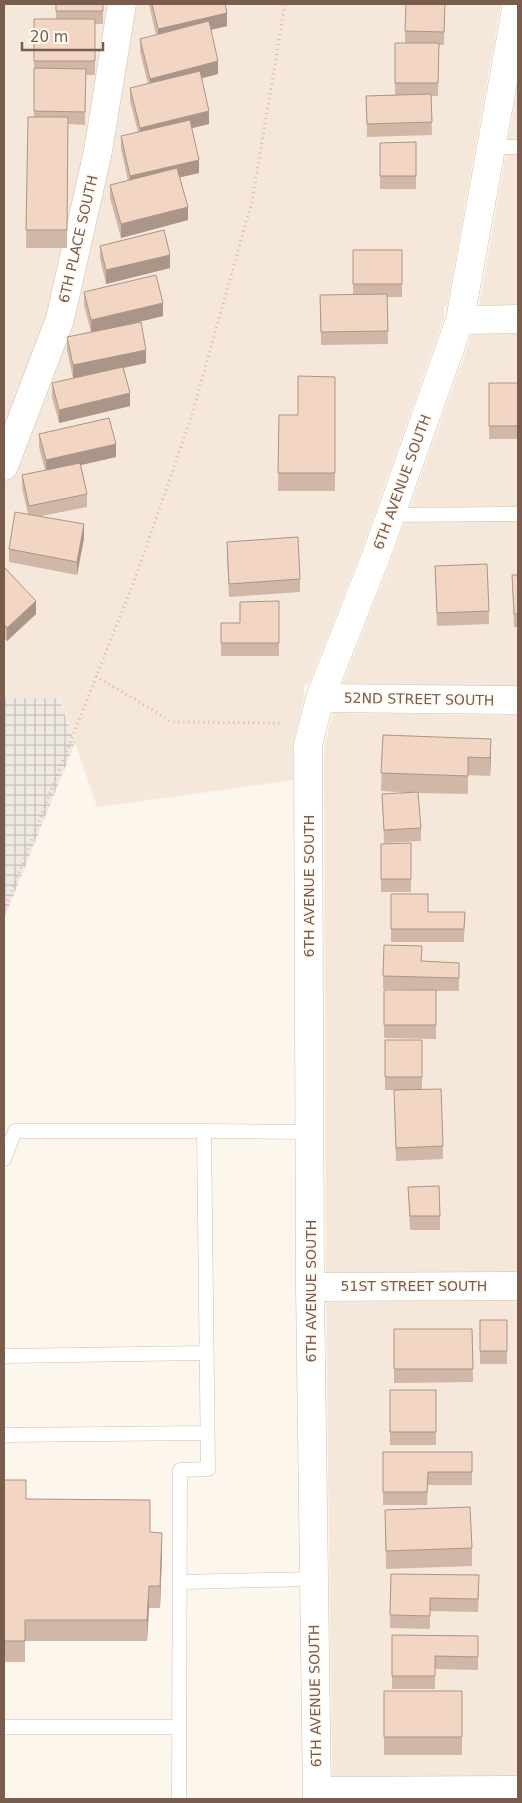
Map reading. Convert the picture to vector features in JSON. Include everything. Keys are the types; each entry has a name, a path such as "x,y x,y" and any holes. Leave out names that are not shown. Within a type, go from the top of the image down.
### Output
{"street":[{"name":"6TH PLACE SOUTH","path":"4,466 60,319 98,151 122,4"},
{"name":"6TH AVENUE SOUTH","path":"317,1795 310,1287 308,745 320,698 390,515 460,320 517,4"},
{"path":"460,320 518,319"},
{"name":"52ND STREET SOUTH","path":"320,698 518,700"},
{"name":"51ST STREET SOUTH","path":"310,1287 518,1286"},
{"path":"317,1795 518,1790"}],"lane":[{"path":"491,147 518,147"},
{"path":"390,515 518,514"},
{"path":"4,1159 15,1131 310,1132"},
{"path":"179,1799 180,1470 208,1470 204,1131"},
{"path":"4,1356 206,1353"},
{"path":"4,1435 207,1433"},
{"path":"180,1582 314,1579"},
{"path":"4,1727 179,1727"}],"path":[{"path":"4,910 136,576 190,418 252,201 285,4"},
{"path":"96,676 176,722 282,723"}],"shaded area":[{"path":"4,4 501,4 447,306 444,306 444,318 361,552 309,684 304,685 304,697 293,745 293,780 99,807 98,810 60,698 4,698"},
{"path":"518,85 518,305 479,306"},
{"path":"472,334 518,334 518,687 342,685 391,560"},
{"path":"4,698 59,698 75,743 4,919"},
{"path":"333,713 518,715 518,1272 326,1273 324,747"},
{"path":"518,1300 518,1776 332,1777 326,1301"}],"building":[{"path":"56,4 103,4 103,11 56,11"},
{"path":"152,4 225,4 227,13 158,29"},
{"path":"406,4 445,4 444,32 405,31"},
{"path":"34,19 95,19 95,61 34,61"},
{"path":"209,21 218,61 150,79 140,39"},
{"path":"395,43 439,43 438,83 395,83"},
{"path":"34,68 86,69 85,112 34,111"},
{"path":"200,71 209,111 140,128 130,88"},
{"path":"431,94 432,122 367,124 366,96"},
{"path":"28,117 68,117 67,230 26,230"},
{"path":"190,120 199,160 130,176 121,136"},
{"path":"416,142 416,176 380,176 380,143"},
{"path":"177,168 188,207 121,224 110,185"},
{"path":"164,230 170,255 106,270 100,246"},
{"path":"353,250 402,250 402,284 353,284"},
{"path":"156,275 163,303 91,320 84,292"},
{"path":"387,294 388,331 321,332 320,295"},
{"path":"141,322 146,350 73,365 67,337"},
{"path":"123,367 130,393 59,410 52,383"},
{"path":"298,376 335,377 335,473 278,473 279,415 298,415"},
{"path":"489,383 518,383 518,426 489,426"},
{"path":"109,418 116,444 46,460 39,434"},
{"path":"80,463 87,494 29,506 22,475"},
{"path":"15,512 84,524 77,562 9,549"},
{"path":"298,537 300,579 229,584 227,542"},
{"path":"487,564 489,611 437,613 435,566"},
{"path":"4,567 36,601 7,628 4,624"},
{"path":"512,575 518,575 518,614 514,614"},
{"path":"279,601 279,643 221,643 221,623 240,623 240,602"},
{"path":"383,735 491,739 490,758 468,757 468,776 381,773"},
{"path":"418,792 421,828 384,830 382,794"},
{"path":"411,843 411,879 381,879 381,844"},
{"path":"391,894 428,894 428,912 465,912 464,929 391,929"},
{"path":"384,945 422,946 421,961 459,963 459,978 383,976"},
{"path":"384,990 436,990 436,1025 384,1025"},
{"path":"385,1040 422,1040 422,1077 385,1077"},
{"path":"441,1089 443,1146 396,1148 394,1090"},
{"path":"439,1186 440,1216 410,1216 408,1187"},
{"path":"480,1320 507,1320 507,1351 480,1351"},
{"path":"394,1329 472,1329 473,1369 394,1369"},
{"path":"390,1390 436,1390 436,1432 390,1432"},
{"path":"383,1452 472,1452 472,1472 428,1472 427,1492 383,1492"},
{"path":"4,1480 26,1480 26,1499 150,1500 150,1532 162,1533 160,1586 149,1586 147,1620 25,1620 25,1641 4,1641"},
{"path":"470,1507 472,1548 386,1551 385,1510"},
{"path":"391,1574 479,1575 478,1599 430,1598 430,1616 390,1615"},
{"path":"392,1635 478,1636 478,1657 435,1656 435,1676 392,1676"},
{"path":"384,1691 462,1691 462,1737 384,1737"}]}
